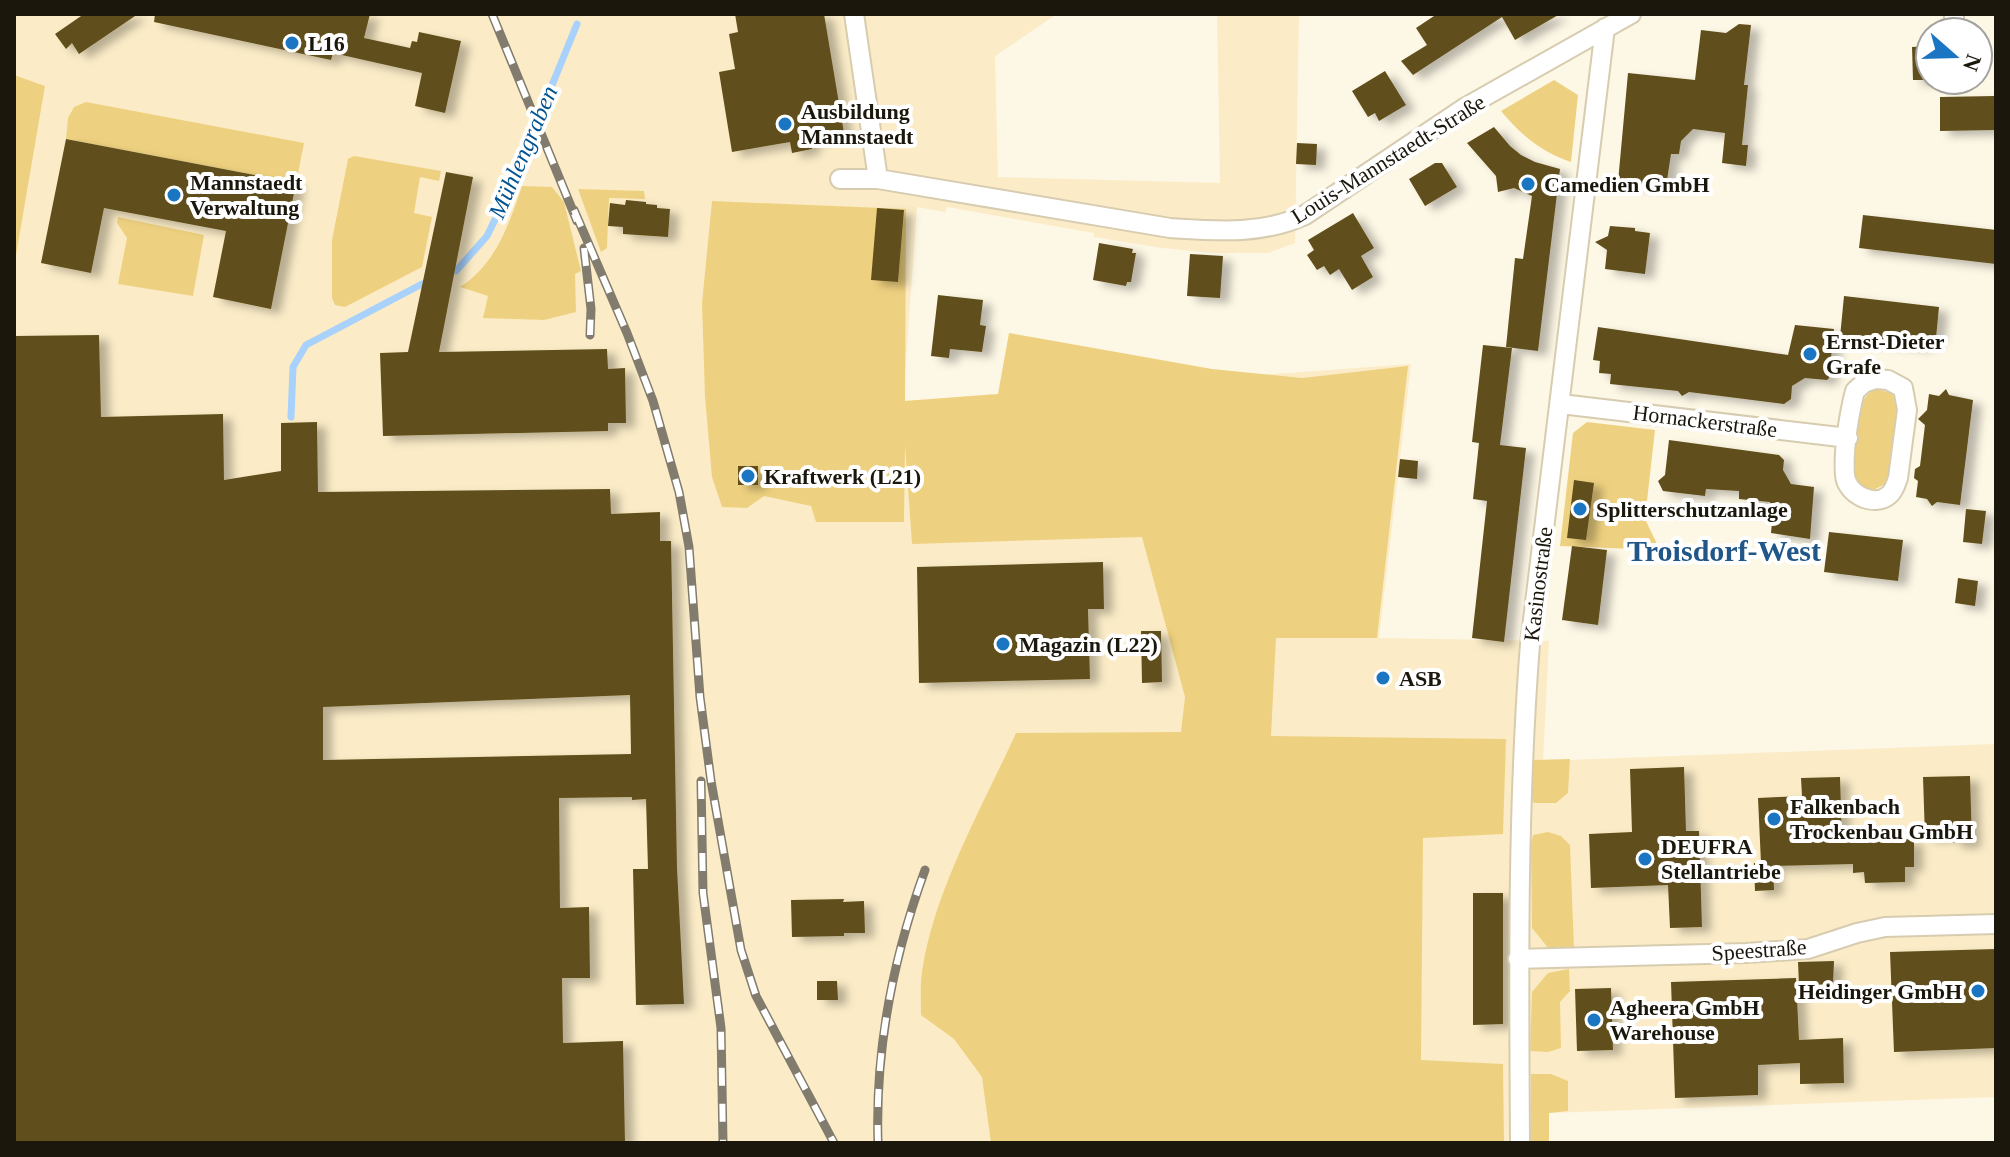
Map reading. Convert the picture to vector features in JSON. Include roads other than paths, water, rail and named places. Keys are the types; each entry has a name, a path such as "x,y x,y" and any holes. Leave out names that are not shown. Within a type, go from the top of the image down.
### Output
{"street":[{"path":"854,14 878,179"},
{"name":"Louis-Mannstaedt-Straße","path":"840,179 878,179 1170,228 1259,230 1305,215 1466,107 1631,14"},
{"name":"Kasinostraße","path":"1520,1143 1518,959 1521,785 1530,644 1605,28"},
{"path":"1875,379 1888,380 1903,388 1907,410 1898,478 1894,489 1885,498 1863,497 1848,485 1845,475 1848,438 1855,391 1875,379"},
{"name":"Hornackerstraße","path":"1561,404 1848,438"},
{"name":"Speestraße","path":"1518,959 1808,949 1885,927 1996,924"}],"waterway":[{"name":"Mühlengraben","path":"456,271 487,236 508,193 577,24"},
{"name":"Mühlengraben","path":"291,417 293,367 306,345 422,284"}],"railway":[{"path":"492,14 577,221"},
{"path":"574,210 653,401 679,492 689,547 700,697 711,781 741,950 756,996 834,1143"},
{"path":"584,248 591,309 590,335"},
{"path":"701,781 703,893 721,1028 723,1143"},
{"path":"878,1143 880,1073 888,1004 904,937 925,870"}],"place":[{"name":"L16","path":"292,43"},
{"name":"Ausbildung Mannstaedt","path":"785,124"},
{"name":"Camedien GmbH","path":"1528,184"},
{"name":"Mannstaedt Verwaltung","path":"174,195"},
{"name":"Ernst-Dieter Grafe","path":"1810,354"},
{"name":"Kraftwerk (L21)","path":"748,476"},
{"name":"Splitterschutzanlage","path":"1580,509"},
{"name":"Magazin (L22)","path":"1003,644"},
{"name":"ASB","path":"1383,678"},
{"name":"Falkenbach Trockenbau GmbH","path":"1774,819"},
{"name":"DEUFRA Stellantriebe","path":"1645,859"},
{"name":"Heidinger GmbH","path":"1978,991"},
{"name":"Agheera GmbH Warehouse","path":"1594,1020"}],"district":[{"name":"Troisdorf-West","path":"1724,550"}]}
